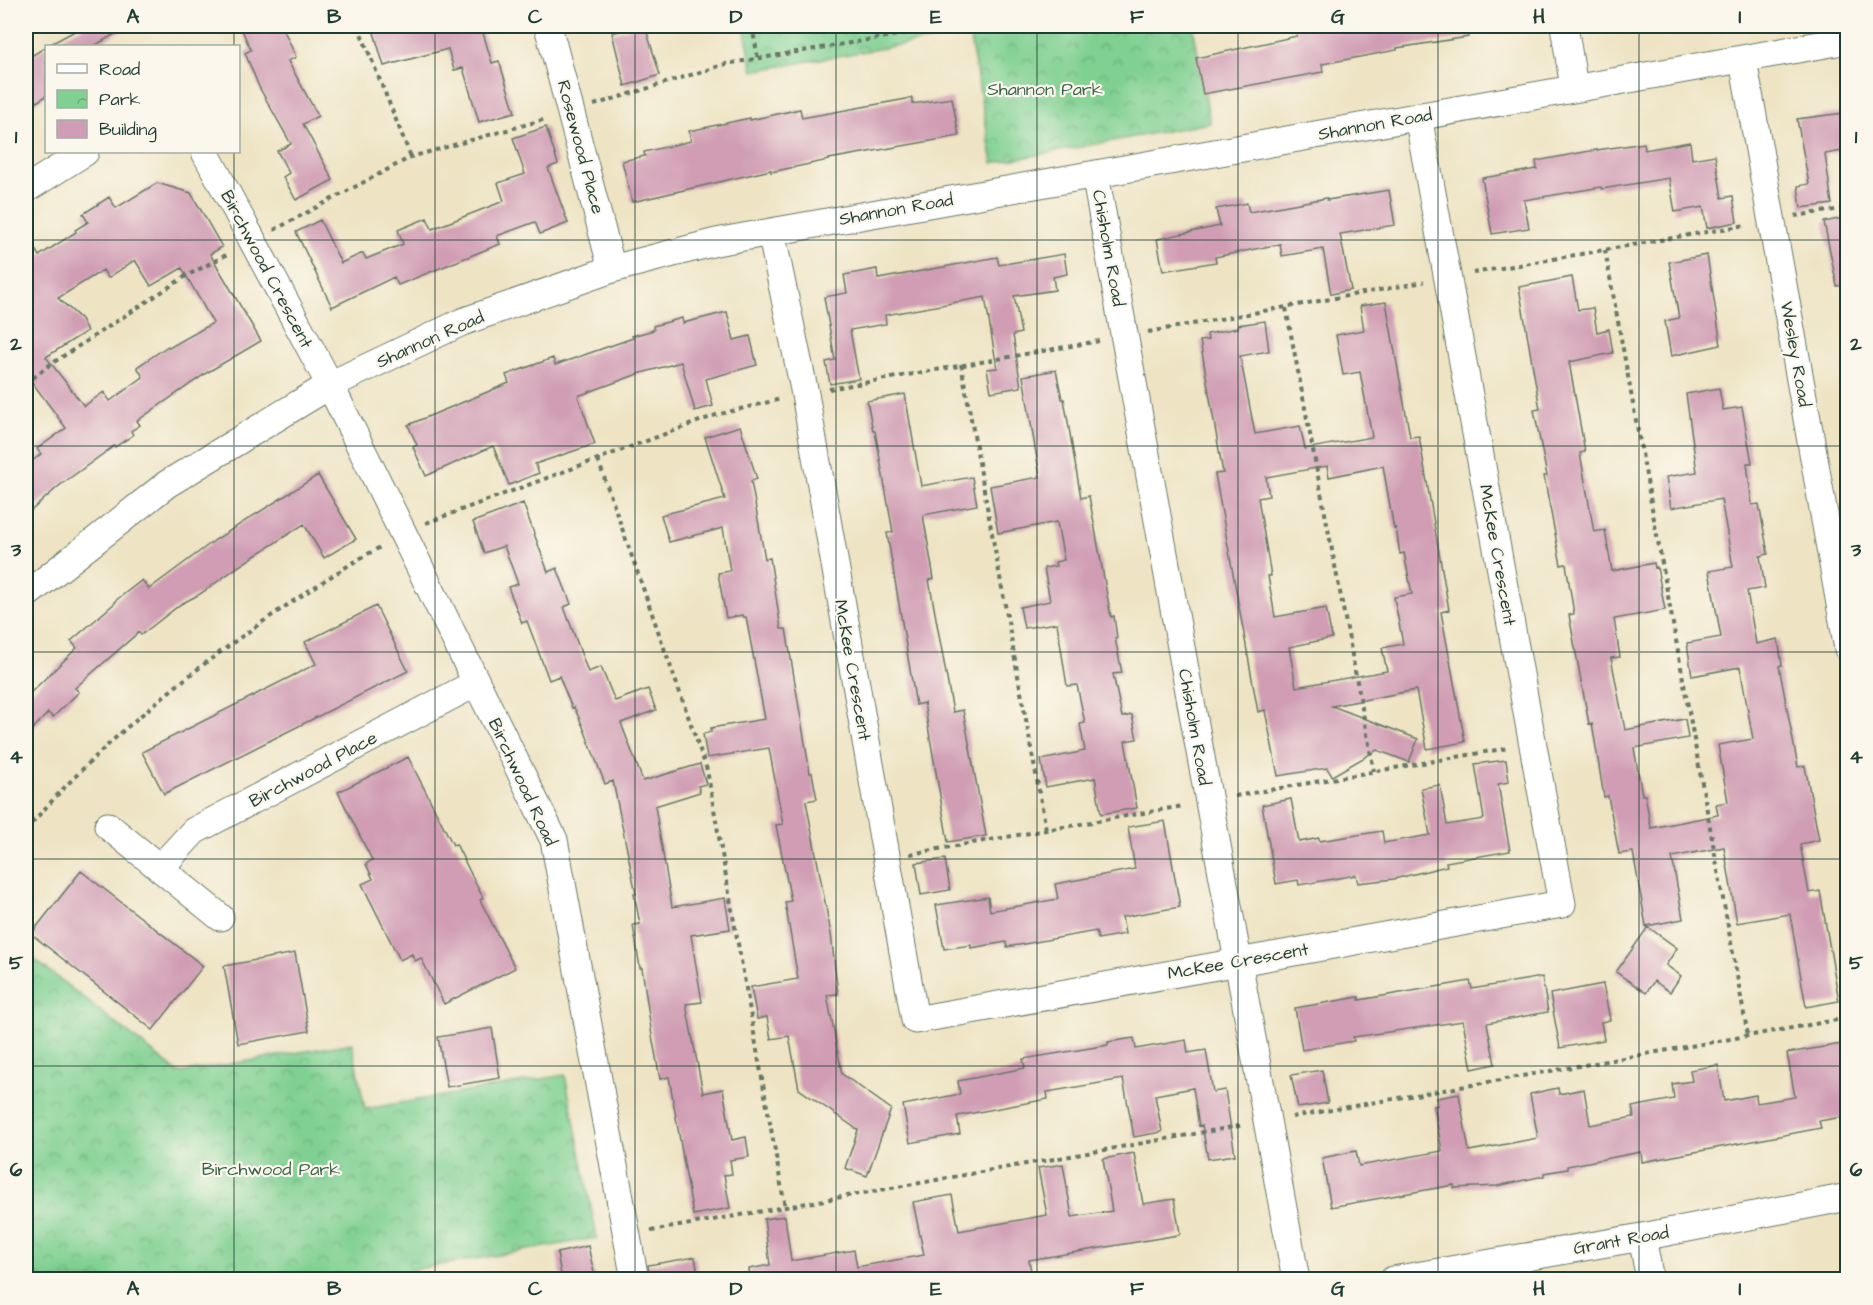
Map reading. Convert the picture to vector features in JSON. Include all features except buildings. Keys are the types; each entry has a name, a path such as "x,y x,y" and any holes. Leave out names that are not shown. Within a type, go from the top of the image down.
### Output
{"street":[{"name":"Rosewood Place","path":"549,26 612,269"},
{"path":"1564,26 1574,87"},
{"name":"Shannon Road","path":"26,595 167,484 330,386 462,322 612,269 716,242 1574,87 1743,60 1848,40"},
{"name":"Wesley Road","path":"1743,60 1848,649"},
{"name":"McKee Crescent","path":"771,232 805,394 915,1020 1562,904 1418,117"},
{"path":"26,189 83,153"},
{"name":"Birchwood Crescent","path":"206,153 330,386"},
{"name":"Chisholm Road","path":"1095,174 1296,1280"},
{"name":"Birchwood Road","path":"330,386 554,840 635,1280"},
{"name":"Birchwood Place","path":"160,868 194,831 476,683"},
{"path":"108,826 220,917"},
{"name":"Grant Road","path":"1393,1280 1642,1237 1848,1197"},
{"path":"1642,1237 1650,1280"}],"path":[{"path":"358,26 411,158"},
{"path":"752,26 758,58"},
{"path":"26,384 45,368 186,276 411,158 726,64 950,26"},
{"path":"26,830 46,806 129,725 256,626 331,576 430,521 716,415 805,394 961,364 1848,208"},
{"path":"1605,250 1748,1036"},
{"path":"1286,308 1374,771"},
{"path":"961,364 1046,830"},
{"path":"598,459 707,770 784,1208"},
{"path":"627,1236 1848,1018"}],"green space":[{"name":"Shannon Park","path":"744,26 1193,26 1210,123 993,163 969,33 753,71"},
{"name":"Birchwood Park","path":"26,953 179,1073 352,1043 365,1109 565,1075 597,1238 360,1279 26,1279"}]}
